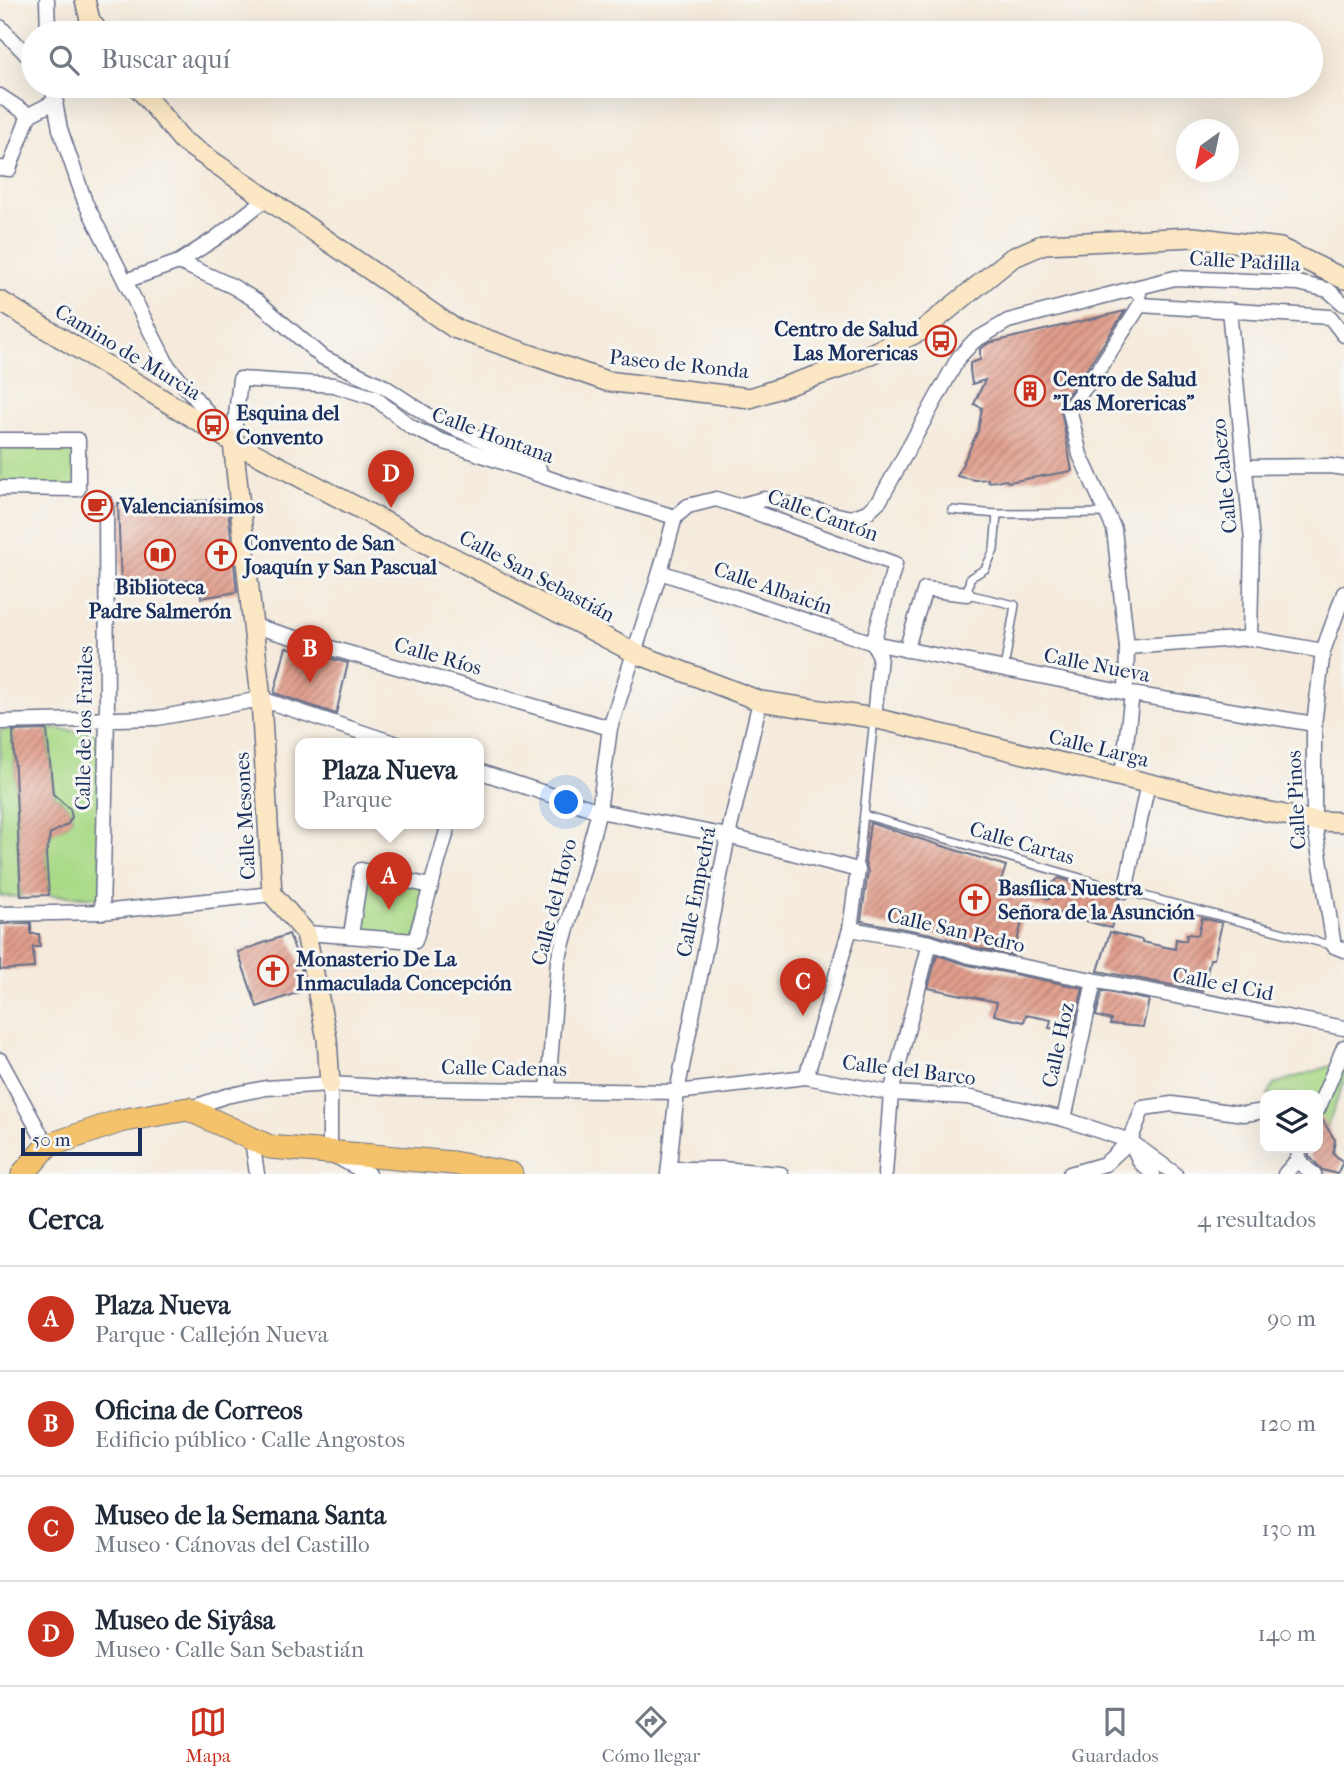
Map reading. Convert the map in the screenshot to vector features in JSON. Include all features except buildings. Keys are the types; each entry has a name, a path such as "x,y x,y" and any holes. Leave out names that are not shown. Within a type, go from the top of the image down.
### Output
{"main road":[{"path":"85,0 91,21"},
{"name":"Paseo de Ronda","path":"146,98 183,141 454,328 606,381 750,398 840,368 923,330 1012,258 1044,244 1194,237 1280,248 1344,279"},
{"name":"Camino de Murcia","path":"0,302 233,442"},
{"name":"Calle Mesones","path":"233,442 261,699 272,894 306,933 327,1039 330,1084"},
{"name":"Calle San Sebastián","path":"233,442 635,653 760,701"},
{"name":"Calle Larga","path":"760,701 874,718 1314,821 1344,822"},
{"path":"23,1174 47,1146 120,1121 188,1109 270,1147 453,1163 511,1174"}],"street":[{"path":"47,0 48,21"},
{"path":"0,27 21,49"},
{"path":"0,96 29,115"},
{"path":"55,98 60,129 85,202 168,366 233,442"},
{"path":"0,167 9,169 29,115 56,101"},
{"path":"125,282 179,262 216,238 267,198"},
{"path":"179,262 232,286 257,301 322,357 385,387 432,418 516,455 571,486"},
{"name":"Calle Padilla","path":"738,506 764,499 851,518 867,512 880,500 959,357 974,341 1008,321 1175,278 1298,283 1328,290 1344,304"},
{"path":"1122,776 1129,693 1127,647 1114,529 1080,455 1069,408 1097,372 1140,305 1139,287"},
{"path":"1140,305 1330,317 1344,335"},
{"name":"Calle Cabezo","path":"1229,310 1252,540 1250,638"},
{"name":"Calle Hontana","path":"233,442 240,379 334,385 375,398 411,427 439,440 571,486 675,517"},
{"path":"0,440 78,440 78,489 0,488"},
{"path":"1244,467 1344,468"},
{"path":"675,517 688,506 716,499 738,506"},
{"name":"Calle de los Frailes","path":"102,912 107,718 106,503"},
{"name":"Calle Cantón","path":"738,506 895,564 873,643"},
{"name":"Calle del Hoyo","path":"548,1089 558,961 599,811 610,727 675,517"},
{"name":"Calle Albaicín","path":"660,572 873,643"},
{"path":"906,650 925,589 967,594"},
{"name":"Calle Pinos","path":"1339,948 1314,821 1314,724 1323,651 1344,593"},
{"name":"Calle Ríos","path":"254,626 610,727"},
{"path":"1127,647 1250,638 1323,651"},
{"path":"873,643 880,656 874,718"},
{"name":"Calle Nueva","path":"873,643 1129,693 1314,724"},
{"path":"0,722 157,718 261,699 379,738"},
{"name":"Calle Empedrá","path":"669,1171 677,1092 727,836 760,701"},
{"path":"484,773 599,811 727,836 858,870 850,929 806,1077"},
{"path":"1125,891 1148,783"},
{"path":"306,933 415,940 447,829"},
{"path":"351,935 361,870 430,886"},
{"path":"0,915 102,912 272,894"},
{"name":"Calle San Pedro","path":"850,929 930,943 970,956 1094,981"},
{"path":"886,1174 891,1093 930,943"},
{"name":"Calle el Cid","path":"1094,981 1344,1028"},
{"name":"Calle Hoz","path":"1064,1119 1094,981"},
{"path":"1323,1097 1344,1047"},
{"path":"0,1060 47,1146"},
{"name":"Calle del Barco","path":"677,1092 806,1077 891,1093 967,1097 1064,1119 1130,1141 1175,1174"},
{"path":"330,1084 330,1153 368,1174"},
{"name":"Calle Cadenas","path":"188,1109 226,1096 266,1088 330,1084 399,1088 677,1092"},
{"path":"1070,1174 1105,1164 1130,1141 1143,1108 1172,1104 1244,1114 1260,1112"},
{"path":"252,1140 257,1174"},
{"path":"1130,1141 1140,1162 1153,1174"},
{"path":"1285,1174 1299,1153"},
{"path":"1299,1153 1307,1170 1314,1174"},
{"path":"669,1171 722,1169 781,1174"}],"lane":[{"path":"952,510 997,514 1107,513"},
{"path":"997,514 994,550 985,569 970,578 967,594 1015,604 1004,669"},
{"path":"858,870 874,718"},
{"name":"Calle Cartas","path":"864,815 1125,891 1339,948"}],"green space":[{"path":"0,440 78,440 78,489 0,488"},
{"path":"47,728 101,734 102,898 49,895 46,854 50,834 68,824 72,817 70,809 53,794"},
{"path":"13,729 21,897 0,896 0,730"},
{"path":"361,870 430,886 415,941 351,935"},
{"path":"1333,1065 1344,1070 1344,1082 1327,1127 1323,1125 1323,1090 1271,1090 1274,1084"}],"place":[{"name":"Centro de Salud Las Morericas","path":"941,341"},
{"name":"Centro de Salud \"Las Morericas\"","path":"1030,391"},
{"name":"Esquina del Convento","path":"213,425"},
{"name":"Valencianísimos","path":"97,506"},
{"name":"Museo de Siyâsa","path":"391,508"},
{"name":"Biblioteca Padre Salmerón","path":"160,555"},
{"name":"Convento de San Joaquín y San Pascual","path":"221,555"},
{"name":"Oficina de Correos","path":"310,683"},
{"name":"Basílica Nuestra Señora de la Asunción","path":"975,900"},
{"name":"Plaza Nueva","path":"389,910"},
{"name":"Monasterio De La Inmaculada Concepción","path":"273,971"},
{"name":"Museo de la Semana Santa","path":"803,1016"}]}
